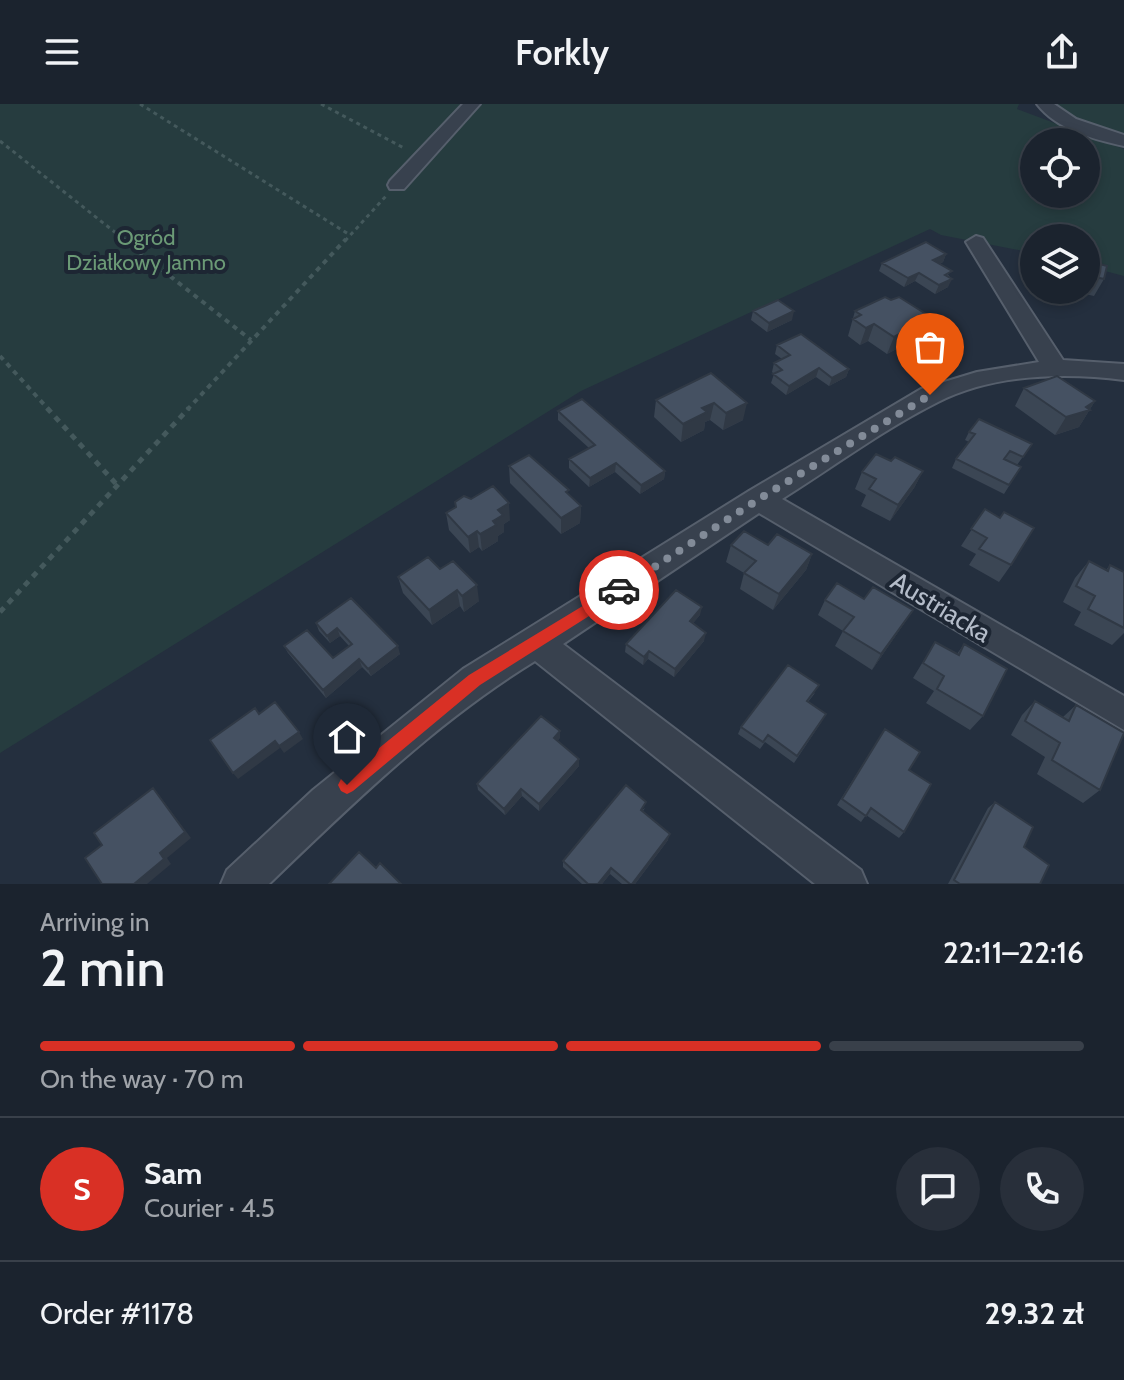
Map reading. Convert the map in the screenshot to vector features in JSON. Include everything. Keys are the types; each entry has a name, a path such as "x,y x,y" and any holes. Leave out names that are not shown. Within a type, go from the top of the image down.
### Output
{"street":[{"path":"397,185 472,104"},
{"path":"1045,104 1051,112 1064,119 1124,141"},
{"path":"976,242 1056,369"},
{"path":"241,884 326,803 475,680 759,499 930,395 987,378 1056,369 1124,372"},
{"name":"Austriacka","path":"759,499 1124,714"},
{"path":"537,643 847,884"}],"path":[{"path":"140,104 350,235"},
{"path":"321,104 423,157"},
{"path":"0,141 251,340"},
{"path":"0,612 397,185"},
{"path":"0,356 118,486"}],"green space":[{"name":"Ogród Działkowy Jamno","path":"0,104 1019,104 1017,109 1068,128 1020,128 1020,208 1100,208 1100,140 1124,149 1124,276 1100,270 1100,224 1020,224 1020,250 941,235 930,229 581,391 0,753"},
{"path":"1057,104 1124,104 1124,137 1059,111"}],"building":[{"path":"926,242 946,254 933,260 952,271 945,275 952,279 939,285 919,273 908,278 882,263"},
{"path":"1100,264 1107,266 1104,279 1100,278"},
{"path":"885,297 891,300 899,297 945,326 927,335 914,326 894,337 874,324 866,328 853,319 861,315 855,311"},
{"path":"778,300 794,311 769,323 753,311"},
{"path":"801,334 849,369 832,378 819,368 789,386 773,374 782,370 774,363 790,355 777,345"},
{"path":"711,373 747,403 726,413 714,403 702,408 707,412 683,424 656,400"},
{"path":"1057,376 1095,401 1086,407 1090,410 1066,417 1024,388"},
{"path":"582,399 665,471 641,485 616,463 590,478 569,459 595,445 558,411"},
{"path":"979,419 1032,444 1023,457 1010,451 1004,459 1021,467 1009,485 956,459 975,434 969,432"},
{"path":"876,454 891,461 895,457 923,471 898,505 869,489 876,479 862,472"},
{"path":"529,455 569,490 566,492 581,506 561,518 509,466"},
{"path":"493,486 509,503 498,510 503,515 493,521 496,525 468,537 446,513 456,507 455,502 464,496 471,499"},
{"path":"985,509 1000,518 1004,512 1034,528 1011,565 979,549 987,538 971,529"},
{"path":"744,531 768,545 777,534 812,554 779,594 744,573 756,561 731,545"},
{"path":"428,557 440,569 453,561 477,585 462,596 457,590 429,610 398,577"},
{"path":"1089,561 1108,571 1110,565 1124,572 1124,628 1088,609 1095,596 1076,586"},
{"path":"837,583 864,599 873,587 913,610 881,654 843,631 854,617 825,600"},
{"path":"676,590 702,607 690,621 706,633 675,669 649,651 644,657 626,644"},
{"path":"351,598 398,646 368,669 359,659 323,690 284,646 307,630 333,658 352,644 337,628 327,636 316,623"},
{"path":"935,642 959,655 964,644 1007,669 983,716 937,689 944,676 923,663"},
{"path":"788,665 819,685 807,701 826,714 797,756 768,735 763,742 741,727"},
{"path":"1035,701 1069,721 1076,705 1124,733 1100,790 1052,760 1060,743 1025,721"},
{"path":"275,702 299,732 279,746 275,741 233,773 210,740 255,708 259,714"},
{"path":"541,716 560,731 554,738 579,759 539,804 521,789 504,809 477,784"},
{"path":"885,729 920,752 909,770 931,784 904,832 871,808 866,816 842,799"},
{"path":"626,785 646,802 641,810 670,834 632,884 611,868 598,884 588,884 563,861"},
{"path":"153,788 185,832 160,853 164,859 134,884 102,884 85,858 102,845 94,833"},
{"path":"995,802 1033,827 1024,847 1049,865 1040,884 960,884 954,880"},
{"path":"359,852 376,868 380,863 401,884 329,884"}],"way so far":[{"path":"619,590 759,499 930,395"}],"route":[{"path":"347,785 475,680 619,590"}]}
